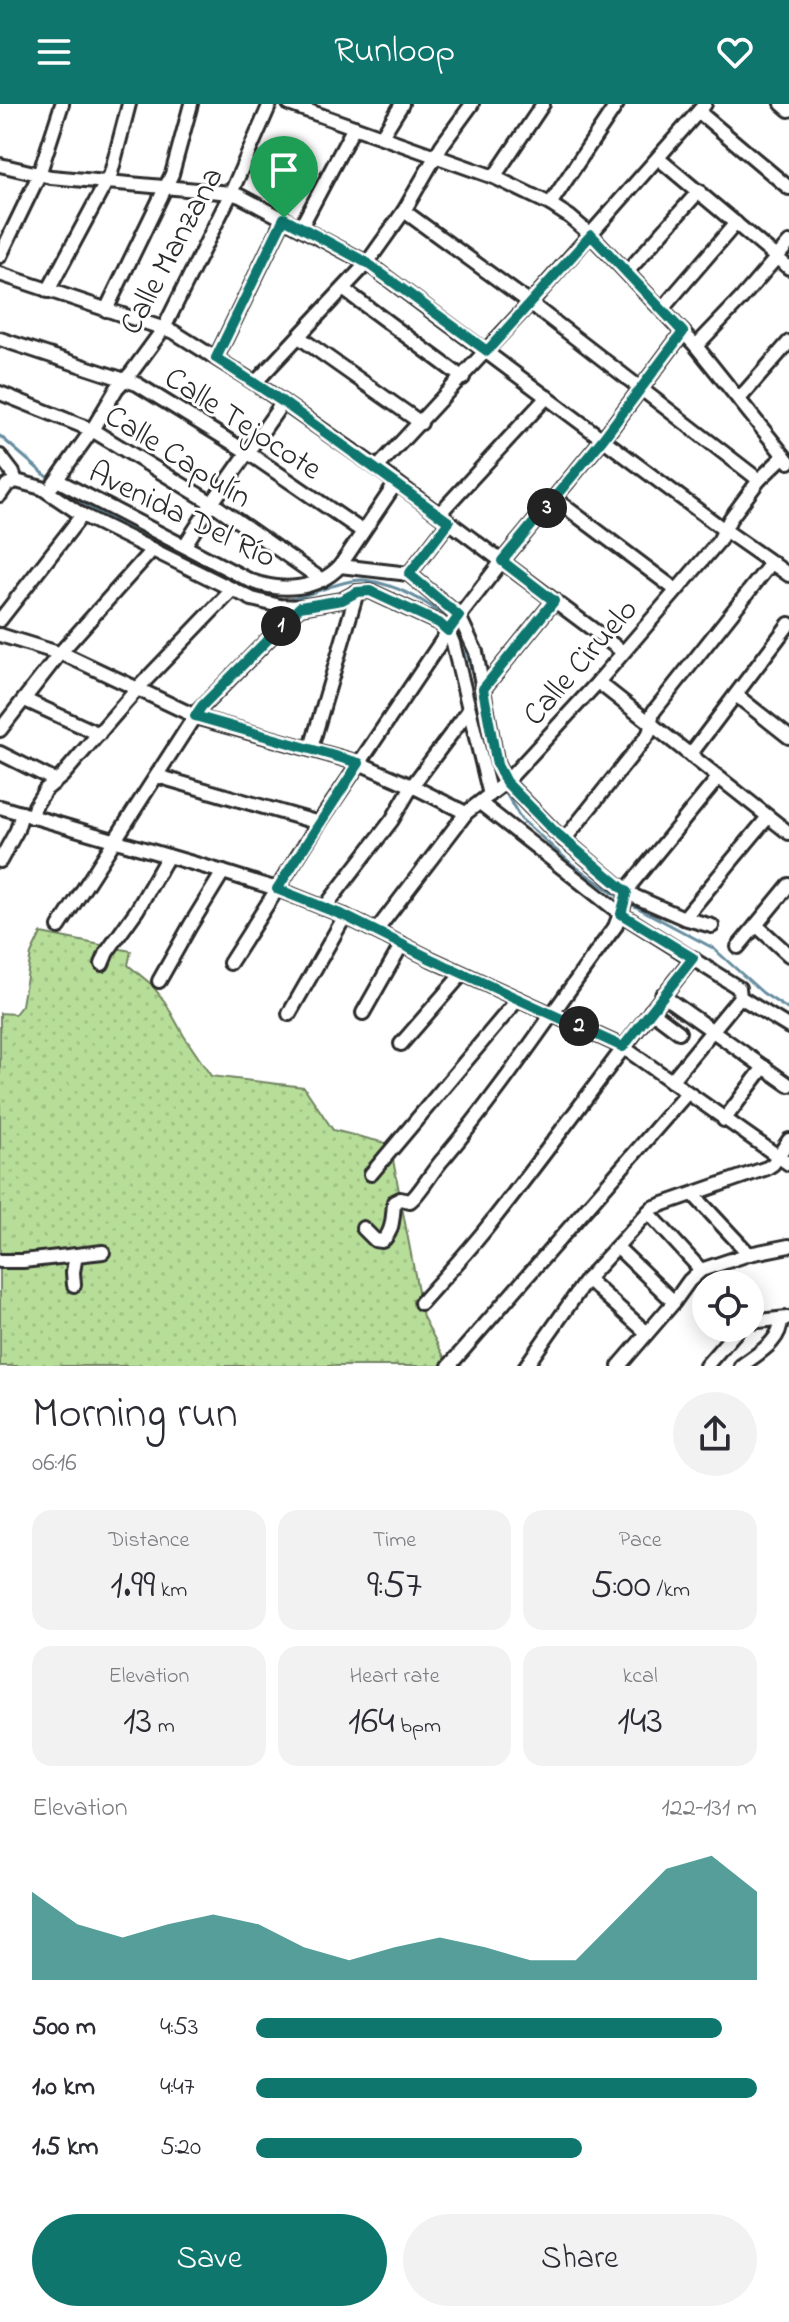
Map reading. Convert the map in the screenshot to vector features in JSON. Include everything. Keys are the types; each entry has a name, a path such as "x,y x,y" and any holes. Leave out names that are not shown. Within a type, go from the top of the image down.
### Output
{"street":[{"path":"0,256 39,175 62,104"},
{"path":"48,291 107,182 129,104"},
{"path":"106,310 167,186 191,104"},
{"name":"Calle Manzana","path":"53,486 125,379 164,328 231,193 270,104"},
{"path":"289,104 323,110 354,127 494,177 570,217 591,235 696,346 784,456"},
{"path":"382,136 402,104"},
{"path":"255,383 367,263 472,104"},
{"path":"494,177 543,104"},
{"path":"550,204 617,104"},
{"path":"782,104 789,110"},
{"path":"377,468 463,378 702,108 789,188"},
{"path":"301,227 354,127"},
{"path":"659,159 789,268"},
{"path":"0,165 39,175 231,193 284,218 367,263 789,575"},
{"path":"627,272 699,191"},
{"path":"404,211 530,303 759,480"},
{"path":"216,358 284,218"},
{"path":"662,309 736,223"},
{"path":"696,346 789,243"},
{"path":"0,274 164,328 216,358 377,468 623,652"},
{"path":"343,289 463,378"},
{"path":"230,963 319,823 453,624 603,439 683,332"},
{"path":"299,337 421,423"},
{"name":"Calle Tejocote","path":"0,339 125,379 149,391 247,452 362,531"},
{"path":"739,399 789,342"},
{"name":"Calle Capulín","path":"0,393 92,430 212,503 322,580"},
{"path":"409,574 444,518 547,397"},
{"path":"185,545 283,402"},
{"name":"Calle Ciruelo","path":"376,931 466,813 496,791 598,682 719,541 730,519 759,480 784,456 789,438"},
{"name":"Avenida Del Río","path":"0,456 13,473 6,486"},
{"name":"Avenida Del Río","path":"6,486 53,486 185,545 251,581 266,587 292,588 322,580 340,566 396,483"},
{"name":"Avenida Del Río","path":"53,486 82,515 263,603 300,607 342,600 357,592"},
{"path":"555,499 676,590"},
{"path":"0,620 82,515"},
{"path":"0,730 60,653 153,549"},
{"path":"564,840 648,735 654,711 772,562"},
{"path":"340,566 409,574 476,652 497,765 496,791"},
{"path":"0,861 39,798 233,589"},
{"path":"311,748 357,592 378,594 439,623 453,624"},
{"path":"483,689 554,601"},
{"path":"59,927 202,706 300,607"},
{"path":"453,624 453,643 469,710 496,791 624,903 693,958 739,988 740,997 671,1081"},
{"path":"690,755 788,629"},
{"path":"0,635 60,653 195,716 359,763 466,813"},
{"path":"598,682 789,833"},
{"path":"736,695 789,737"},
{"path":"25,700 99,734"},
{"path":"325,907 392,820 412,786 469,710"},
{"path":"0,753 56,781"},
{"path":"157,776 319,823"},
{"path":"363,1228 375,1240 384,1240 390,1232 394,1202 415,1198 615,927 640,871 718,778"},
{"path":"496,791 564,840 624,903 712,926"},
{"path":"0,807 277,889 345,916 462,974 623,1047 784,1161"},
{"path":"684,918 768,817"},
{"path":"102,964 168,856"},
{"path":"159,981 223,872"},
{"path":"738,947 789,885"},
{"path":"289,1014 345,916"},
{"path":"756,925 789,955"},
{"path":"363,1013 402,944"},
{"path":"421,1303 504,1205 693,958"},
{"path":"401,1044 462,974"},
{"path":"662,995 789,1085"},
{"path":"740,997 789,1027"},
{"path":"371,1174 518,999"},
{"path":"651,1011 679,1032"},
{"path":"724,1120 764,1067"},
{"path":"458,1363 687,1093"},
{"path":"784,1161 789,1140"},
{"path":"526,1366 587,1279 648,1212 657,1206 784,1161"},
{"path":"693,1194 749,1254"},
{"path":"648,1212 701,1270 749,1254 789,1246"},
{"path":"618,1248 674,1302"},
{"path":"0,1261 103,1252"},
{"path":"74,1285 76,1255"},
{"path":"619,1366 692,1278"},
{"path":"587,1279 647,1333"},
{"path":"741,1366 776,1339 785,1318 764,1320"},
{"path":"706,1366 727,1342"}],"green space":[{"path":"41,933 131,951 128,965 151,984 165,1002 211,1076 304,1087 333,1130 390,1144 423,1317 449,1366 0,1366 0,1013 15,1014 22,1005 31,954"}],"waterway":[{"path":"0,436 51,480"},
{"path":"63,489 111,520 265,596 281,600 364,580 410,595 451,622"},
{"path":"461,633 492,770 500,784"},
{"path":"504,790 521,819 573,865 620,898"},
{"path":"627,902 713,948 763,993 789,1010"}],"route":[{"path":"284,218 367,263 487,351 591,235 683,332 603,439 502,561 554,601 483,689 497,765 506,782 553,830 627,892 621,914 693,958 623,1047 345,916 277,889 359,763 195,716 300,607 342,600 357,592 370,591 439,623 448,631 459,616 409,574 449,522 377,468 216,358 284,218"}]}
